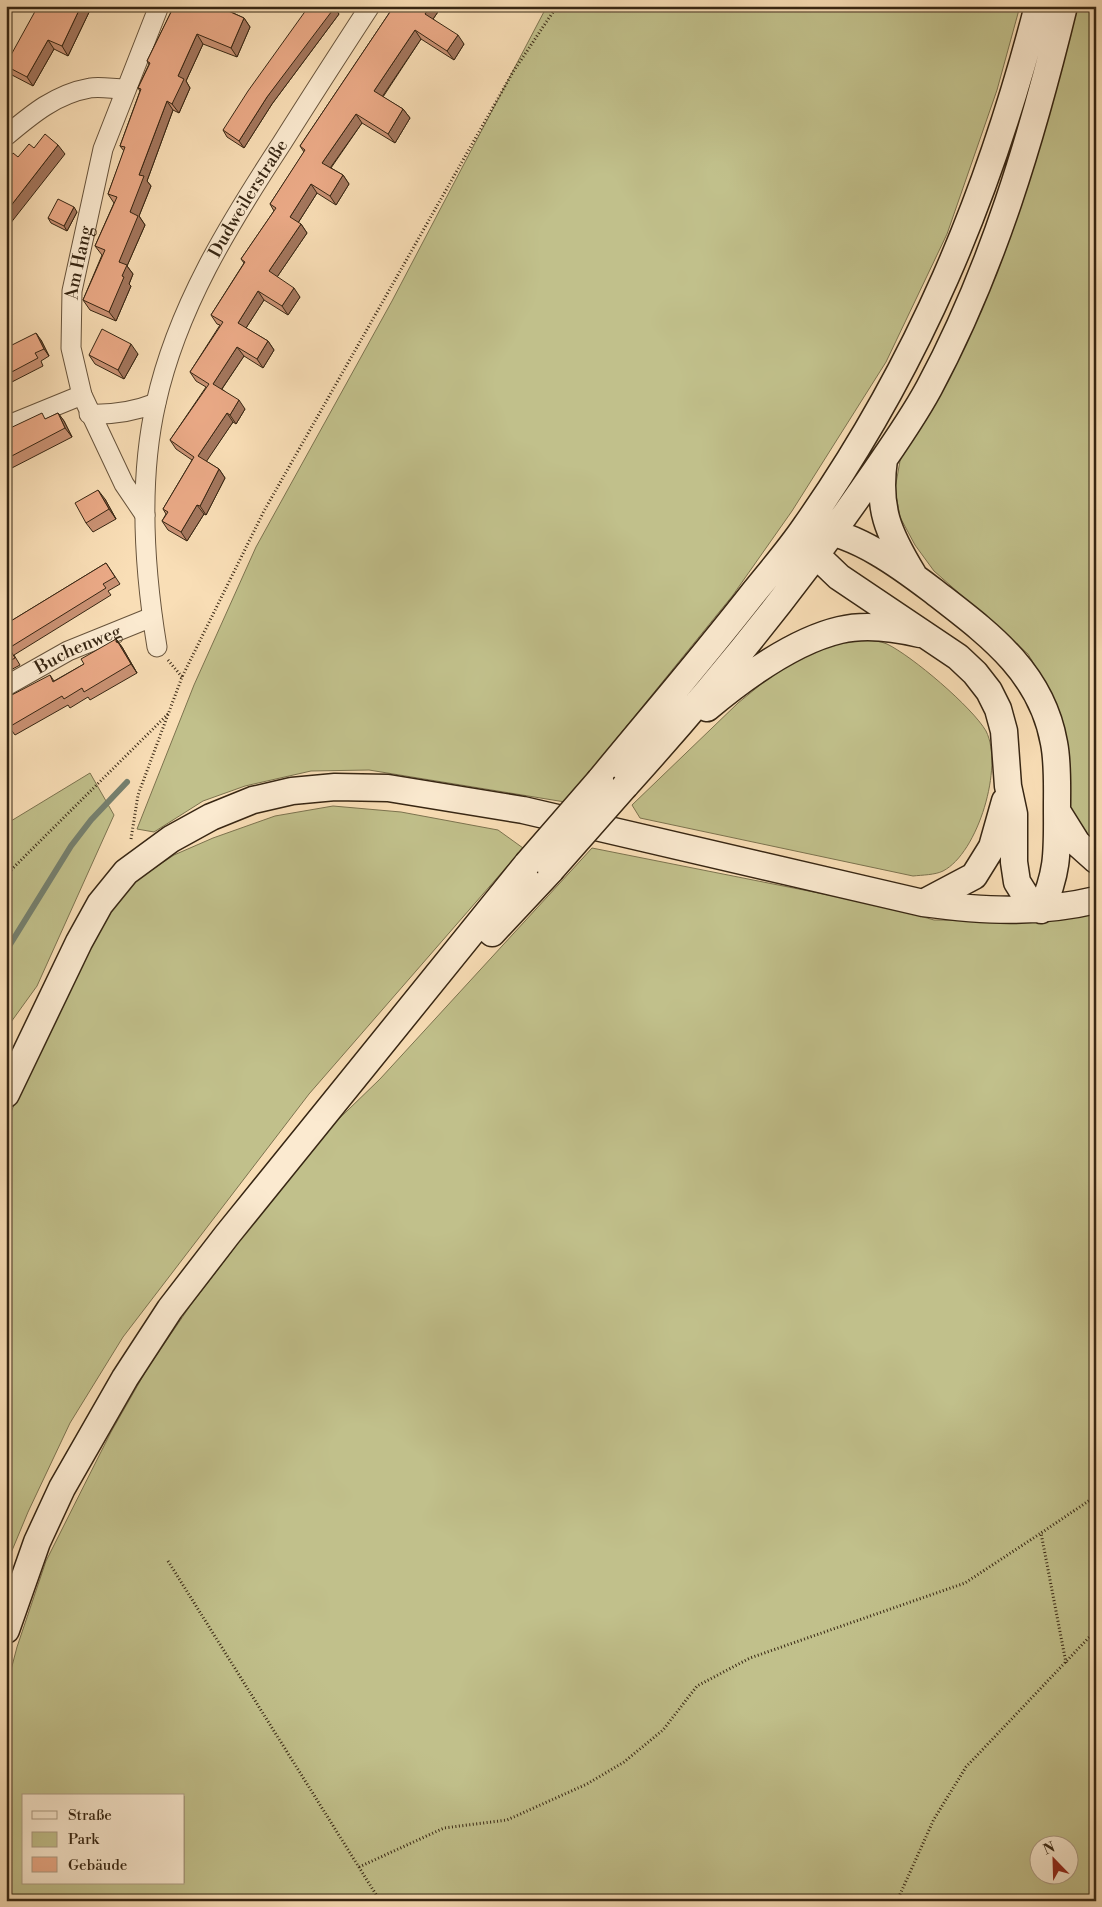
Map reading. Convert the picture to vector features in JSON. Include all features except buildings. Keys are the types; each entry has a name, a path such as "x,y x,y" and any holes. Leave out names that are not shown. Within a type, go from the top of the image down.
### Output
{"main road":[{"path":"6,1630 37,1542 62,1488 125,1378 170,1309 227,1235 319,1122 539,867 600,780 724,631 804,529 849,461 883,402 948,277 998,144 1017,86 1038,6"},
{"path":"539,867 625,786 775,611 833,533 884,458 928,388 963,316 987,260 1028,144 1064,6"},
{"path":"884,458 881,481 882,502 888,527 915,577"},
{"path":"804,529 833,533 852,539 915,577 993,637 1015,660 1032,686 1046,714 1054,743 1057,810 1056,867 1041,910"},
{"path":"804,529 808,542 816,555 839,577 958,657 989,691 998,709 1004,731 1008,786 1014,814 1014,862 1017,882 1027,898 1041,910"},
{"path":"656,752 728,691 797,646 820,636 842,630 869,628 901,630 928,636"},
{"path":"924,903 966,883 982,866 1000,822 1008,786"},
{"path":"6,1094 79,942 100,904 126,872 171,839 212,817 253,800 292,791 335,787 388,788 523,810 924,903 973,909 1041,910 1096,900"},
{"path":"1057,810 1077,843 1096,860"}],"street":[{"name":"Am Hang","path":"145,514 124,484 89,414 82,395 71,348 72,291 103,149 159,6"},
{"name":"Dudweilerstraße","path":"157,647 152,616 145,514 147,458 156,403 186,309 247,197 370,6"},
{"path":"6,136 36,110 64,95 91,88 125,89"},
{"path":"6,426 82,395"},
{"path":"89,414 108,415 133,412 156,403"},
{"name":"Buchenweg","path":"6,686 68,651 152,616"}],"path":[{"path":"126,872 138,795 182,677 264,511 513,72 557,6"},
{"path":"6,875 171,710"},
{"path":"359,1867 444,1828 507,1820 587,1784 624,1762 663,1730 698,1686 750,1658 965,1583 1096,1496"},
{"path":"1042,1533 1066,1663"},
{"path":"168,1561 380,1901"},
{"path":"897,1901 934,1818 966,1767 1096,1630"}],"green space":[{"path":"547,6 1020,6 997,90 947,234 886,362 792,511 733,595 565,802 369,770 311,771 245,786 203,801 154,832 137,829 194,685 256,547 392,301"},
{"path":"1074,6 1096,6 1096,845 1074,819 1066,798 1067,770 1063,725 1052,694 1028,654 934,571 915,545 900,517 895,489 900,461"},
{"path":"865,639 887,644 926,670 968,709 986,731 991,746 990,786 977,828 956,861 943,871 913,876 640,818 632,805 738,703 792,659 830,642"},
{"path":"90,773 114,815 37,986 6,1029 6,824"},
{"path":"333,806 401,812 498,830 523,848 309,1094 123,1337 70,1423 28,1512 6,1565 6,1123 87,943 116,901 141,877 174,855 213,838 275,816"},
{"path":"592,848 884,906 934,920 1018,921 1096,907 1096,1901 6,1901 6,1689 17,1647 46,1561 111,1432 147,1369 190,1306 315,1142 380,1079"}],"waterway":[{"path":"6,951 71,846 91,820 127,782"}]}
